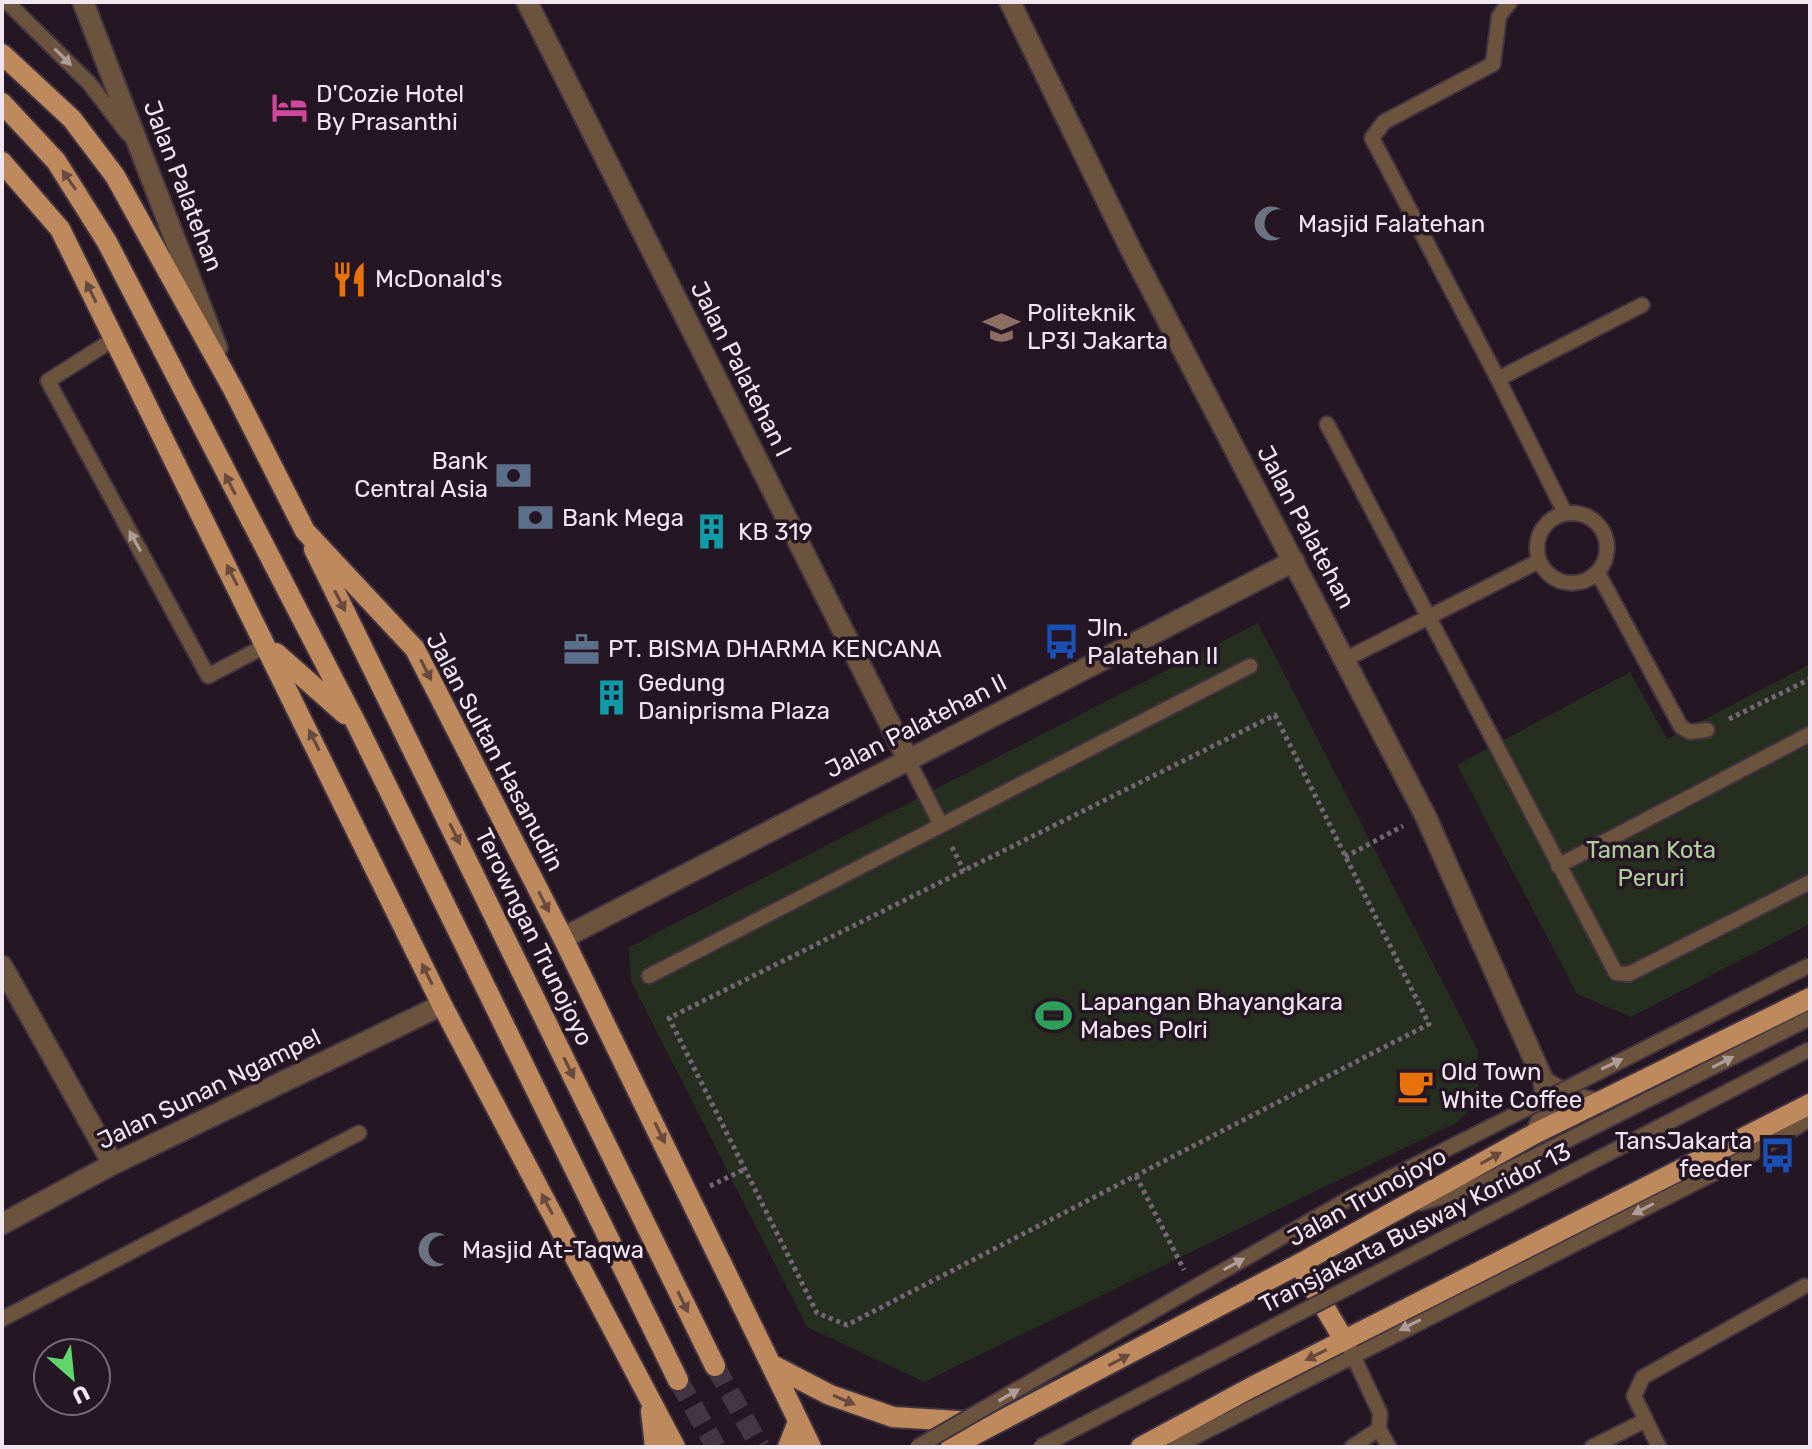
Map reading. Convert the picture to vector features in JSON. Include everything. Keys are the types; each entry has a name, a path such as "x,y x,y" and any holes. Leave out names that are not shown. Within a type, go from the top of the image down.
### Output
{"main road":[{"name":"Jalan Sultan Hasanudin","path":"2,54 72,119 115,176 233,389 305,531 415,649 563,938 811,1447"},
{"path":"2,103 47,150 78,192 115,256 356,723 678,1380"},
{"path":"2,162 60,229 442,1005 675,1447"},
{"name":"Terowngan Trunojoyo","path":"305,531 715,1366"},
{"path":"267,645 356,723"},
{"name":"Jalan Trunojoyo","path":"951,1447 1299,1264 1536,1133 1810,998"},
{"path":"1141,1447 1348,1347 1810,1104"},
{"path":"1299,1264 1348,1347"},
{"path":"774,1366 830,1395 893,1417 1001,1423"},
{"path":"649,1395 655,1447"},
{"path":"788,1447 798,1422"}],"street":[{"name":"Jalan Palatehan","path":"83,2 233,389"},
{"name":"Jalan Palatehan I","path":"527,2 908,760"},
{"name":"Jalan Palatehan","path":"1010,2 1131,250 1425,815 1544,1082 1546,1109 1536,1133"},
{"name":"Jalan Palatehan II","path":"563,938 1294,561"},
{"path":"2,966 113,1164"},
{"name":"Jalan Sunan Ngampel","path":"2,1224 113,1164 442,1005"},
{"path":"1544,1082 1570,1097 1596,1103"}],"lane":[{"path":"7,2 89,83 142,151"},
{"path":"1510,2 1499,16 1493,64 1384,122 1372,138 1565,513"},
{"path":"1498,379 1642,305"},
{"path":"114,339 48,381 208,676 267,645"},
{"path":"1327,424 1616,973 1629,974 1810,882"},
{"path":"1565,513 1583,514 1598,523 1607,539 1607,557 1598,573 1576,583 1554,579 1539,561 1537,541 1547,523 1565,513"},
{"path":"1346,659 1539,561"},
{"path":"1598,573 1681,727 1690,732 1707,730"},
{"path":"649,976 1250,666"},
{"path":"1558,866 1810,734"},
{"path":"908,760 941,825"},
{"path":"917,1447 1350,1198 1810,965"},
{"path":"1398,1210 1472,1188 1810,1018"},
{"name":"Transjakarta Busway Koridor 13","path":"1040,1447 1810,1049"},
{"path":"1175,1447 1348,1347 1750,1155 1810,1119"},
{"path":"2,1319 359,1133"},
{"path":"1659,1447 1634,1396 1643,1377 1805,1286"},
{"path":"1348,1347 1380,1413 1379,1429 1389,1447"},
{"path":"1592,1447 1644,1421"},
{"path":"1352,1447 1379,1429"}],"path":[{"path":"1707,730 1810,679"},
{"path":"1275,715 1345,857 1429,1024 847,1325 817,1313 669,1018 1275,715"},
{"path":"1345,857 1425,815"},
{"path":"690,1196 745,1169"},
{"path":"1136,1176 1206,1313"}],"green space":[{"name":"Lapangan Bhayangkara Mabes Polri","path":"1258,623 1478,1051 1478,1098 1458,1122 924,1382 807,1327 631,981 629,947"},
{"name":"Taman Kota Peruri","path":"1810,664 1810,924 1631,1017 1577,994 1457,765 1630,672 1667,739"}],"tunnel":[{"path":"715,1366 760,1447"},
{"path":"678,1380 716,1447"}],"place":[{"name":"D'Cozie Hotel By Prasanthi","path":"290,108"},
{"name":"Masjid Falatehan","path":"1272,224"},
{"name":"McDonald's","path":"349,279"},
{"name":"Politeknik LP3I Jakarta","path":"1001,327"},
{"name":"Bank Central Asia","path":"514,475"},
{"name":"Bank Mega","path":"536,518"},
{"name":"KB 319","path":"712,532"},
{"name":"Jln. Palatehan II","path":"1061,642"},
{"name":"PT. BISMA DHARMA KENCANA","path":"582,649"},
{"name":"Gedung Daniprisma Plaza","path":"612,697"},
{"name":"Lapangan Bhayangkara Mabes Polri","path":"1054,1016"},
{"name":"Old Town White Coffee","path":"1415,1086"},
{"name":"TansJakarta feeder","path":"1778,1155"},
{"name":"Masjid At-Taqwa","path":"436,1250"}]}
